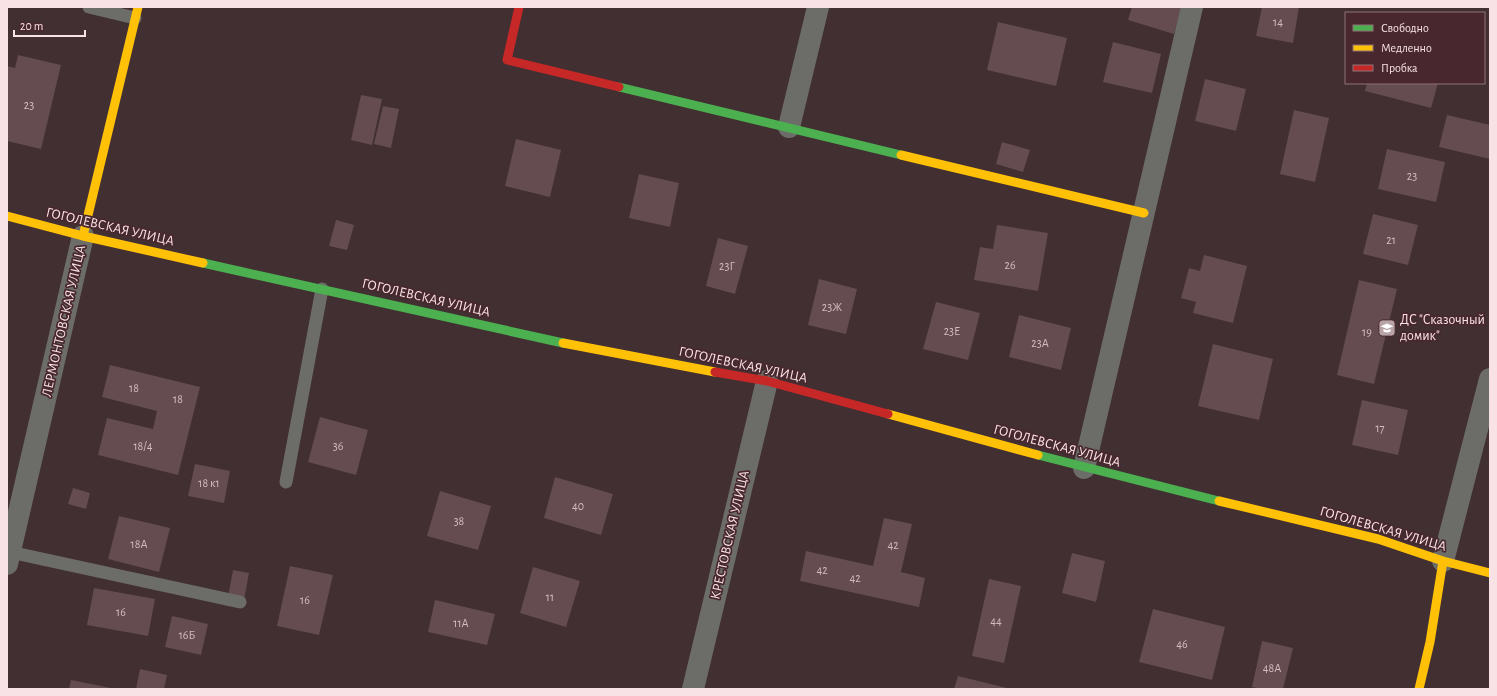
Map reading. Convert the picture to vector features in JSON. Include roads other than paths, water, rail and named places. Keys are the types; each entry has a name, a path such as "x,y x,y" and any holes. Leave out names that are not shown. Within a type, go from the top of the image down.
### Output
{"street":[{"path":"519,7 507,60 1144,213"},
{"path":"789,127 818,7"},
{"path":"1084,468 1192,7"},
{"name":"ЛЕРМОНТОВСКАЯ УЛИЦА","path":"8,558 137,13"},
{"name":"ГОГОЛЕВСКАЯ УЛИЦА","path":"7,216 83,236 603,352 767,381 1084,468 1378,539 1443,561 1490,573"},
{"path":"1419,689 1430,642 1443,561 1490,379"},
{"name":"КРЕСТОВСКАЯ УЛИЦА","path":"693,689 767,381"}],"lane":[{"path":"89,7 137,13"},
{"path":"286,482 322,289"},
{"path":"8,558 240,602"}],"place":[{"name":"ДС \"Сказочный домик\"","path":"1387,328"}]}
